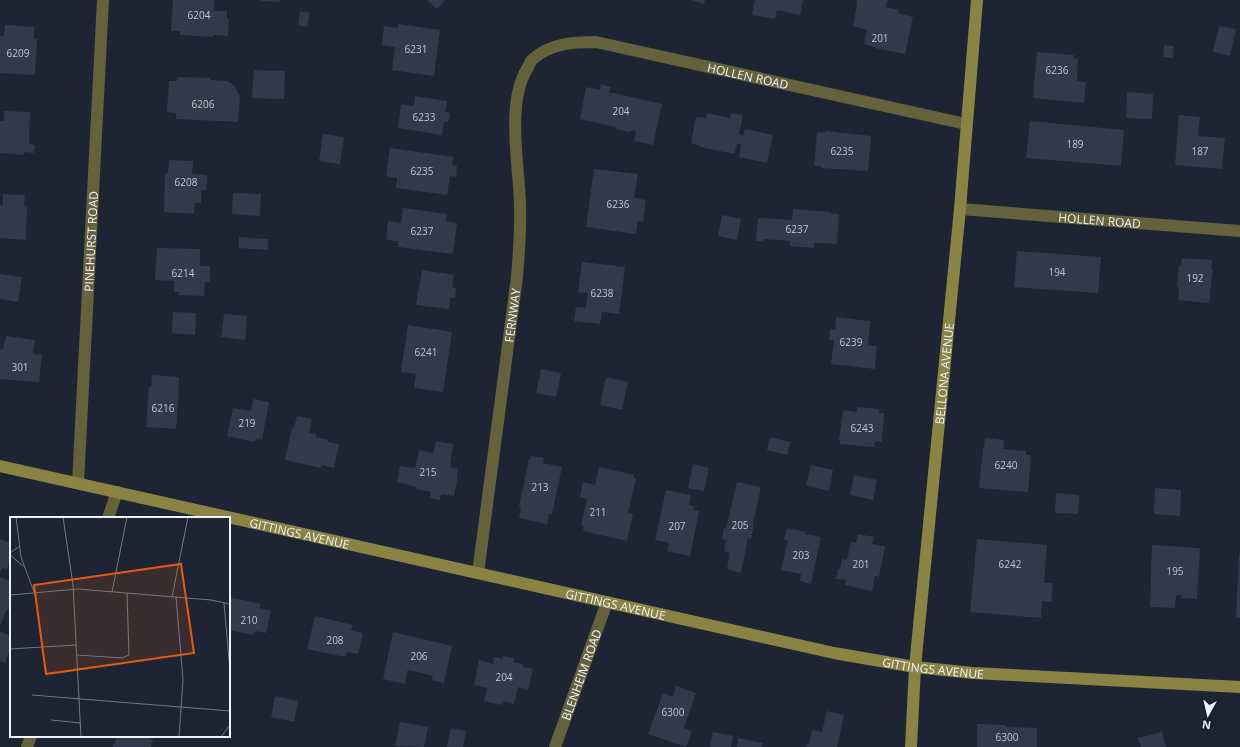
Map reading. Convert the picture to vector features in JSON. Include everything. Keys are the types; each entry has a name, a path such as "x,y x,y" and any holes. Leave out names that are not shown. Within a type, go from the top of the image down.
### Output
{"street":[{"name":"PINEHURST ROAD","path":"78,483 103,0"},
{"name":"BELLONA AVENUE","path":"911,747 915,667 960,209 977,0"},
{"name":"HOLLEN ROAD","path":"532,59 552,47 570,42 596,42 966,124"},
{"name":"FERNWAY","path":"478,573 517,277 520,241 516,101 522,77 532,59"},
{"name":"HOLLEN ROAD","path":"960,209 1240,231"},
{"name":"GITTINGS AVENUE","path":"0,466 228,517"},
{"path":"108,517 117,492"},
{"name":"GITTINGS AVENUE","path":"230,517 834,653 915,667 987,674 1240,687"},
{"name":"BLENHEIM ROAD","path":"555,747 607,602"},
{"path":"27,747 31,737"}],"building":[{"path":"173,0 214,0 214,11 227,11 227,19 229,19 228,36 213,35 213,37 180,35 180,31 171,31"},
{"path":"261,0 280,0 279,2"},
{"path":"427,0 445,0 437,9"},
{"path":"690,0 705,0 704,4"},
{"path":"755,0 803,0 800,15 777,10 775,19 752,15"},
{"path":"857,0 888,0 886,7 899,10 898,13 913,17 905,54 875,48 864,44 867,30 853,26"},
{"path":"300,11 310,13 307,27 298,25"},
{"path":"398,24 440,30 434,76 392,70 395,47 382,45 384,26 398,28"},
{"path":"5,25 34,27 34,38 37,39 35,75 0,73 0,36 4,36"},
{"path":"1219,26 1236,29 1230,56 1213,52"},
{"path":"1164,45 1174,46 1173,58 1163,57"},
{"path":"1037,52 1074,55 1073,58 1078,59 1077,81 1086,82 1084,103 1033,98"},
{"path":"254,70 285,71 284,99 252,98"},
{"path":"178,77 211,78 210,80 227,81 232,84 236,88 238,95 240,95 238,122 176,119 176,113 167,112 169,81 177,81"},
{"path":"601,84 611,87 609,92 662,104 653,145 634,141 636,131 631,130 630,132 615,129 616,127 580,119 586,87 600,90"},
{"path":"1127,92 1153,94 1152,119 1126,118"},
{"path":"415,96 447,101 445,112 450,113 448,122 444,122 442,135 398,128 401,104 414,106"},
{"path":"4,111 30,112 29,144 35,145 34,153 24,152 24,155 0,153 0,121 4,121"},
{"path":"707,113 730,118 731,113 743,115 739,134 743,136 745,129 773,135 767,163 739,157 741,144 737,144 734,154 700,147 691,143 696,117 706,118"},
{"path":"1179,115 1200,117 1198,136 1225,138 1222,169 1175,165"},
{"path":"1030,121 1124,130 1121,166 1026,158"},
{"path":"825,131 871,136 868,171 821,168 821,166 814,166 817,132 825,133"},
{"path":"323,134 344,137 340,164 319,161"},
{"path":"390,148 453,157 452,165 457,166 456,177 450,176 447,195 396,188 397,178 386,176"},
{"path":"169,160 193,161 192,174 207,175 206,190 201,190 201,203 195,203 194,214 164,212 165,173 168,173"},
{"path":"594,169 638,174 634,198 646,200 643,222 638,221 636,234 586,227"},
{"path":"233,193 261,194 260,216 232,214"},
{"path":"3,194 25,195 24,206 27,206 26,240 0,238 0,205 3,205"},
{"path":"403,208 447,214 446,221 457,223 453,254 398,247 398,241 386,240 388,221 401,223"},
{"path":"793,209 839,214 837,244 814,243 814,248 790,246 790,241 764,239 763,241 756,241 758,218 792,220"},
{"path":"722,215 741,219 737,240 718,236"},
{"path":"239,237 268,239 268,250 239,248"},
{"path":"157,248 200,249 200,266 210,266 210,282 205,282 204,296 179,295 179,292 174,292 174,281 155,280"},
{"path":"1017,251 1101,257 1098,293 1014,287"},
{"path":"1182,258 1212,260 1211,269 1213,269 1209,303 1178,300 1179,287 1177,287 1179,265 1181,266"},
{"path":"582,262 625,267 619,314 602,312 600,324 574,321 576,307 586,308 588,293 578,292"},
{"path":"422,270 454,275 452,287 456,288 455,298 450,298 449,309 416,305"},
{"path":"0,274 22,277 18,302 0,299"},
{"path":"173,312 196,313 195,335 172,333"},
{"path":"224,314 247,316 245,340 221,337"},
{"path":"836,317 870,321 868,345 877,346 875,369 831,364 834,340 829,340 830,329 835,330"},
{"path":"408,325 452,332 443,392 414,388 416,374 401,372"},
{"path":"6,336 35,340 33,354 42,355 39,382 0,379 0,349 3,349"},
{"path":"541,369 561,373 556,397 536,393"},
{"path":"152,375 179,377 176,429 146,427 149,386 151,387"},
{"path":"606,377 628,382 622,410 600,405"},
{"path":"253,399 269,402 262,440 255,439 255,442 227,436 233,408 251,411"},
{"path":"857,407 879,409 879,413 884,413 882,442 876,441 874,447 840,444 839,440 843,410 857,412"},
{"path":"297,416 312,419 309,433 316,434 316,437 328,440 328,442 339,444 334,468 322,465 321,468 285,460 292,428 294,428"},
{"path":"770,437 790,442 787,455 767,450"},
{"path":"985,438 1004,440 1003,449 1026,451 1026,455 1031,455 1028,492 979,488"},
{"path":"436,441 453,444 450,467 458,469 454,496 441,494 440,500 430,498 431,492 416,489 417,487 397,482 400,466 415,468 419,450 433,453"},
{"path":"531,456 544,458 543,463 562,467 552,514 549,514 547,524 519,518 521,508 519,507 529,459 530,460"},
{"path":"693,464 709,468 704,491 688,488"},
{"path":"811,465 833,470 829,491 806,485"},
{"path":"599,467 634,475 633,478 636,479 628,513 633,514 627,541 583,531 584,526 581,526 587,499 580,497 583,482 595,485"},
{"path":"854,475 877,480 873,500 850,495"},
{"path":"737,482 761,487 751,539 748,538 741,573 727,569 730,553 724,551 726,540 722,539 724,528 726,529"},
{"path":"1155,488 1181,490 1180,516 1154,514"},
{"path":"666,490 691,495 689,505 694,506 693,510 699,511 690,556 667,551 669,543 655,540"},
{"path":"1056,493 1079,495 1078,514 1055,513"},
{"path":"787,528 821,537 811,584 800,581 801,574 781,570 788,540 784,540"},
{"path":"858,534 874,537 872,544 885,546 879,577 875,576 872,591 845,585 846,580 836,579 842,559 847,560 851,542 856,543"},
{"path":"0,539 10,543 10,561 7,569 2,568 0,573"},
{"path":"977,539 1047,545 1044,583 1053,583 1051,602 1042,601 1041,618 970,612"},
{"path":"1152,545 1200,548 1197,599 1181,598 1181,595 1176,595 1175,608 1150,607"},
{"path":"1240,554 1240,618 1236,617"},
{"path":"0,577 10,581 10,610 7,609 0,624"},
{"path":"230,597 261,604 260,608 271,611 266,633 255,631 254,635 230,630"},
{"path":"315,616 353,625 351,630 363,633 358,654 347,652 345,657 307,649"},
{"path":"0,632 10,636 10,650 5,663 0,661"},
{"path":"393,632 452,646 444,683 432,680 433,676 410,670 407,671 405,684 383,679"},
{"path":"503,656 514,658 513,662 523,664 523,667 533,669 528,690 518,687 514,704 503,701 502,705 484,701 487,688 474,685 479,660 493,664 494,657 503,659"},
{"path":"676,686 696,693 684,728 692,731 686,747 648,734 663,693 673,697"},
{"path":"275,696 298,701 294,722 271,717"},
{"path":"827,711 844,715 837,747 806,747 807,744 809,745 812,730 822,732"},
{"path":"400,722 428,727 424,747 395,746"},
{"path":"977,724 1037,728 1037,747 977,747"},
{"path":"451,728 466,731 463,747 447,747"},
{"path":"713,732 733,736 731,747 710,747"},
{"path":"1162,732 1166,747 1141,747 1138,738"},
{"path":"117,737 151,737 150,739 153,740 151,747 113,747"},
{"path":"738,738 763,743 762,747 737,747"}]}
